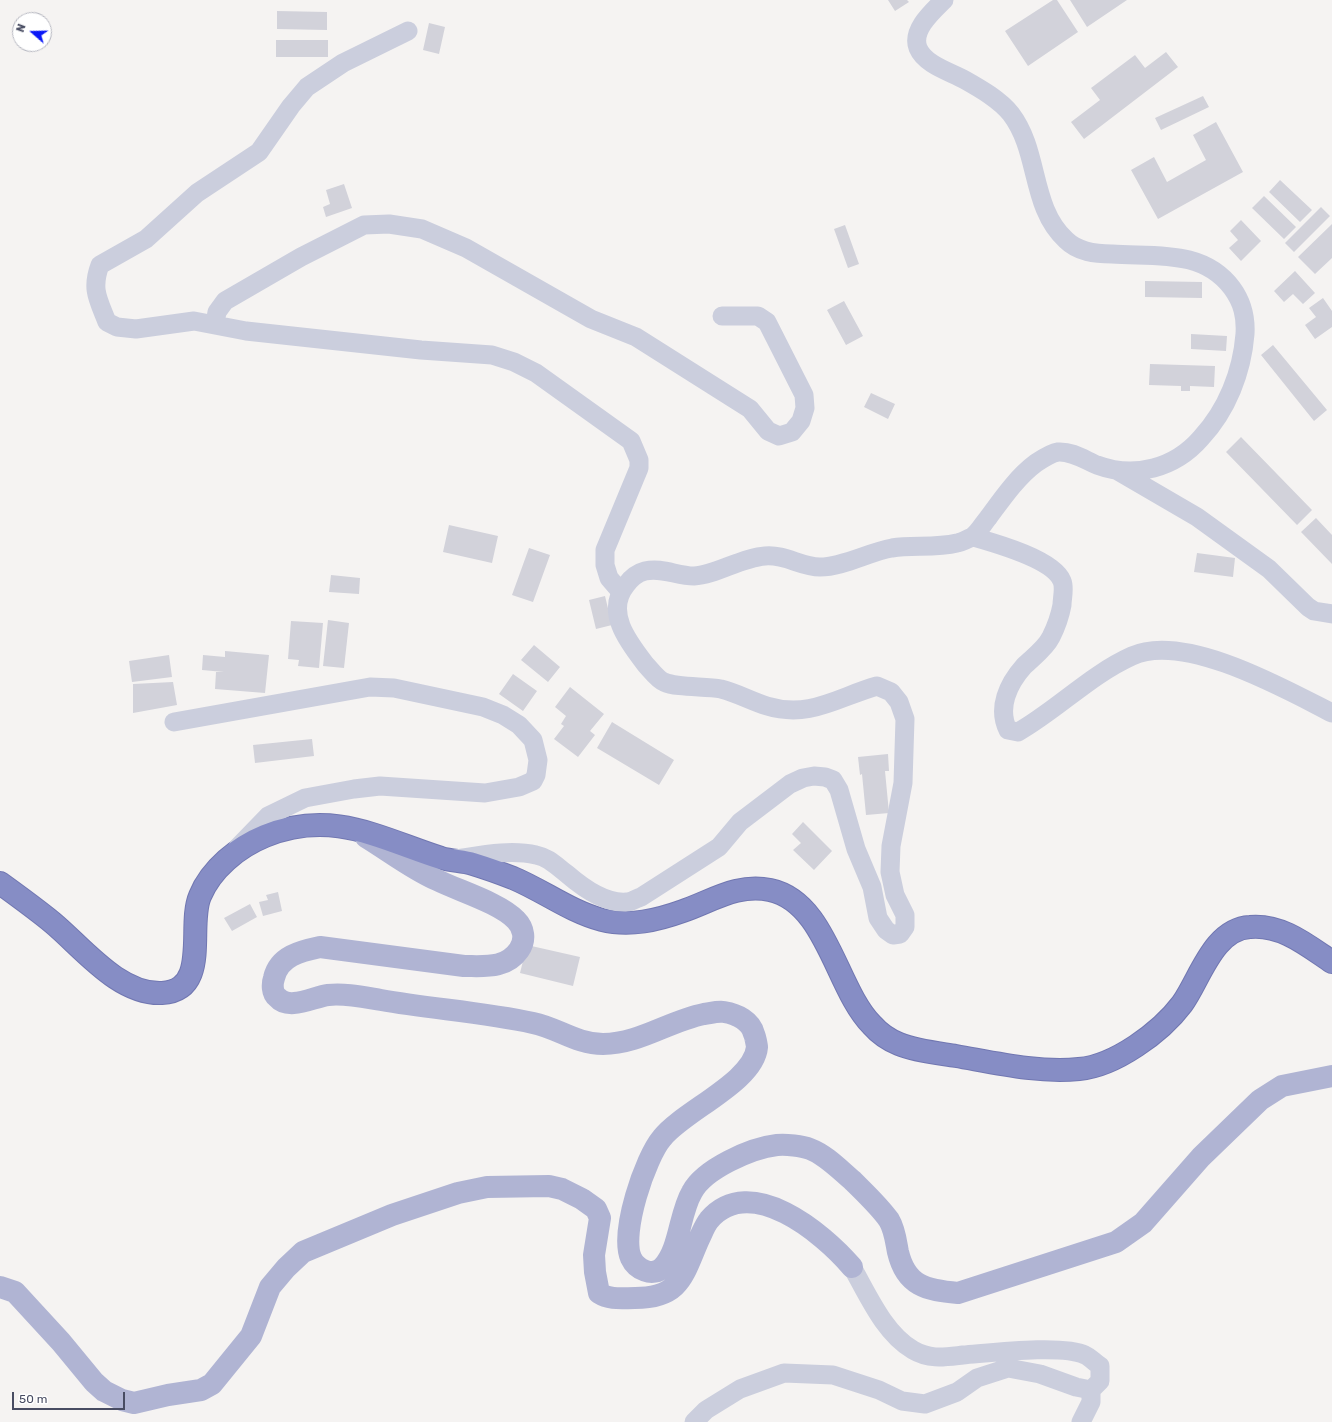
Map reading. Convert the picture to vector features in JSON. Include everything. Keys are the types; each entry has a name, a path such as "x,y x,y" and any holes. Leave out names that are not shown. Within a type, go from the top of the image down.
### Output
{"highway":[{"path":"0,883 54,924 82,950 114,976 131,986 151,993 165,993 174,991 182,985 194,968 196,951 195,914 200,895 215,870 230,858 265,836 287,829 318,824 350,827 447,860 473,864 510,877 534,888 551,900 606,921 633,923 655,920 685,910 724,894 748,888 773,890 792,899 809,916 829,948 856,1005 869,1022 882,1034 898,1044 916,1048 1010,1065 1046,1069 1078,1069 1097,1066 1123,1054 1162,1026 1177,1009 1226,935 1249,926 1272,930 1296,937 1332,962"}],"main road":[{"path":"350,827 435,880 504,910 517,920 524,933 523,945 514,958 501,965 484,966 464,966 320,946 299,952 283,960 274,974 272,988 276,998 286,1003 297,1003 327,995 360,996 536,1023 571,1038 600,1044 625,1042 642,1037 686,1017 720,1011 740,1016 753,1028 757,1046 752,1063 709,1102 680,1120 663,1136 652,1152 645,1168 629,1227 628,1248 632,1260 638,1268 650,1272 659,1271 666,1265 690,1194 699,1181 722,1166 751,1151 779,1144 810,1149 834,1164 861,1189 890,1222 905,1274 918,1285 938,1291 958,1293 1121,1239 1143,1224 1201,1157 1260,1100 1282,1086 1332,1076"},
{"path":"0,1287 15,1292 61,1342 94,1382 104,1391 122,1400 134,1403 168,1395 201,1390 212,1384 251,1336 270,1287 286,1268 303,1252 431,1201 487,1187 549,1186 562,1189 596,1209 600,1218 594,1256 594,1272 599,1293 607,1297 652,1298 673,1289 681,1280 708,1221 720,1209 735,1202 760,1204 796,1217 819,1234 852,1267"}],"street":[{"path":"447,860 490,854 536,855 551,860 567,874 604,898 615,902 628,902 641,897 719,847 740,822 790,784 803,778 814,776 825,777 833,780 839,790 856,849 872,887 878,918 886,930 893,935 900,934 906,927 905,915 895,895 890,872 891,846 903,782 905,719 899,702 891,692 877,686 817,708 792,710 768,706 721,690 663,682 652,672 630,645 622,629 618,614 618,603 621,592 628,581 639,572 651,570 694,576 709,573 726,566 764,556 778,556 818,567 887,549 960,543 973,537 1005,495 1028,469 1044,458 1058,452 1077,456 1105,468 1118,471 1143,470 1166,466 1186,454 1203,437 1222,410 1238,375 1244,344 1246,319 1239,297 1226,280 1207,266 1190,259 1169,256 1097,254 1083,251 1066,241 1045,212 1028,145 1008,110 968,81 929,61 918,49 917,39 921,27 944,0"},
{"path":"408,31 343,63 307,87 291,106 259,152 197,194 146,239 100,265 95,279 95,292 107,322 117,327 136,329 194,321 246,331 421,350 492,355 514,362 536,373 632,441 637,451 639,468 606,550 605,565 609,578 621,592"},
{"path":"215,324 217,312 225,301 301,257 364,225 389,224 422,229 466,248 591,319 636,338 750,409 768,431 779,436 792,432 801,421 806,408 804,394 767,322 758,316 722,316"},
{"path":"1118,471 1197,517 1269,569 1308,607 1314,611 1332,614"},
{"path":"973,537 1012,549 1034,559 1052,569 1062,581 1063,593 1061,610 1051,638 1023,668 1004,700 1003,715 1008,730 1018,732 1024,729 1097,676 1132,656 1146,651 1180,652 1221,661 1332,713"},
{"path":"174,722 370,688 394,688 483,707 503,715 519,725 533,740 538,760 536,775 533,782 519,788 485,793 380,786 305,798 268,816 248,835 230,858"},
{"path":"852,1267 878,1312 894,1334 913,1350 935,1358 1025,1351 1062,1351 1085,1354 1100,1366 1100,1381 1091,1390 1091,1402 1081,1422"},
{"path":"694,1422 706,1410 740,1389 784,1373 833,1375 879,1390 902,1401 925,1404 957,1392 977,1378 1008,1368 1040,1374 1076,1387 1091,1390"}],"building":[{"path":"888,0 907,0 909,2 895,11"},
{"path":"1053,0 1057,0 1078,32 1028,66 1005,31"},
{"path":"1070,0 1127,0 1087,27"},
{"path":"277,11 327,12 327,30 277,29"},
{"path":"429,23 445,27 439,54 423,50"},
{"path":"276,40 328,40 328,57 276,57"},
{"path":"1166,52 1178,67 1084,139 1071,122 1100,100 1091,88 1135,55 1145,68"},
{"path":"1203,96 1209,107 1161,130 1155,118"},
{"path":"1216,122 1243,172 1158,219 1131,170 1154,157 1167,182 1206,160 1193,135"},
{"path":"1280,180 1312,210 1300,222 1269,192"},
{"path":"344,184 352,208 326,217 323,207 330,204 326,190"},
{"path":"1264,196 1296,227 1284,239 1252,208"},
{"path":"1321,207 1330,216 1294,252 1285,243"},
{"path":"1241,220 1261,241 1241,261 1229,248 1238,240 1230,231"},
{"path":"1332,224 1332,258 1315,274 1298,257"},
{"path":"845,225 859,264 848,268 834,229"},
{"path":"1295,271 1315,293 1303,304 1293,294 1284,302 1274,291"},
{"path":"1145,281 1202,282 1202,298 1145,297"},
{"path":"1323,298 1332,311 1332,327 1315,339 1305,325 1316,317 1309,308"},
{"path":"844,301 863,336 846,345 827,310"},
{"path":"1191,334 1227,336 1226,351 1191,349"},
{"path":"1273,345 1327,410 1314,421 1261,355"},
{"path":"1150,364 1215,366 1214,387 1190,386 1190,391 1181,391 1181,386 1149,385"},
{"path":"871,393 895,404 888,419 864,407"},
{"path":"1241,437 1312,510 1297,525 1226,452"},
{"path":"1316,518 1332,535 1332,564 1301,532"},
{"path":"449,525 498,536 492,563 443,552"},
{"path":"529,548 550,555 533,602 512,595"},
{"path":"1197,553 1235,558 1233,577 1194,572"},
{"path":"331,575 360,578 359,594 329,592"},
{"path":"605,596 612,625 596,629 589,600"},
{"path":"328,620 349,623 344,668 323,666"},
{"path":"291,621 323,623 319,668 298,666 299,660 288,659"},
{"path":"534,645 560,667 548,682 521,660"},
{"path":"225,651 269,655 265,693 215,689 216,672 224,672 202,670 203,655 225,657"},
{"path":"169,655 172,677 132,682 129,661"},
{"path":"513,674 537,691 523,711 499,694"},
{"path":"173,682 177,705 133,713 133,684"},
{"path":"570,687 604,714 590,731 595,735 578,757 554,739 564,726 561,724 566,716 555,707"},
{"path":"612,722 674,760 659,785 597,748"},
{"path":"312,739 314,756 255,763 253,745"},
{"path":"888,754 889,771 885,771 889,813 866,815 862,774 860,775 858,757"},
{"path":"803,822 832,851 814,870 793,850 801,843 792,834"},
{"path":"278,892 282,911 263,916 259,902 268,900 266,895"},
{"path":"250,904 257,917 232,931 224,918"},
{"path":"527,945 580,957 573,986 520,973"}]}
